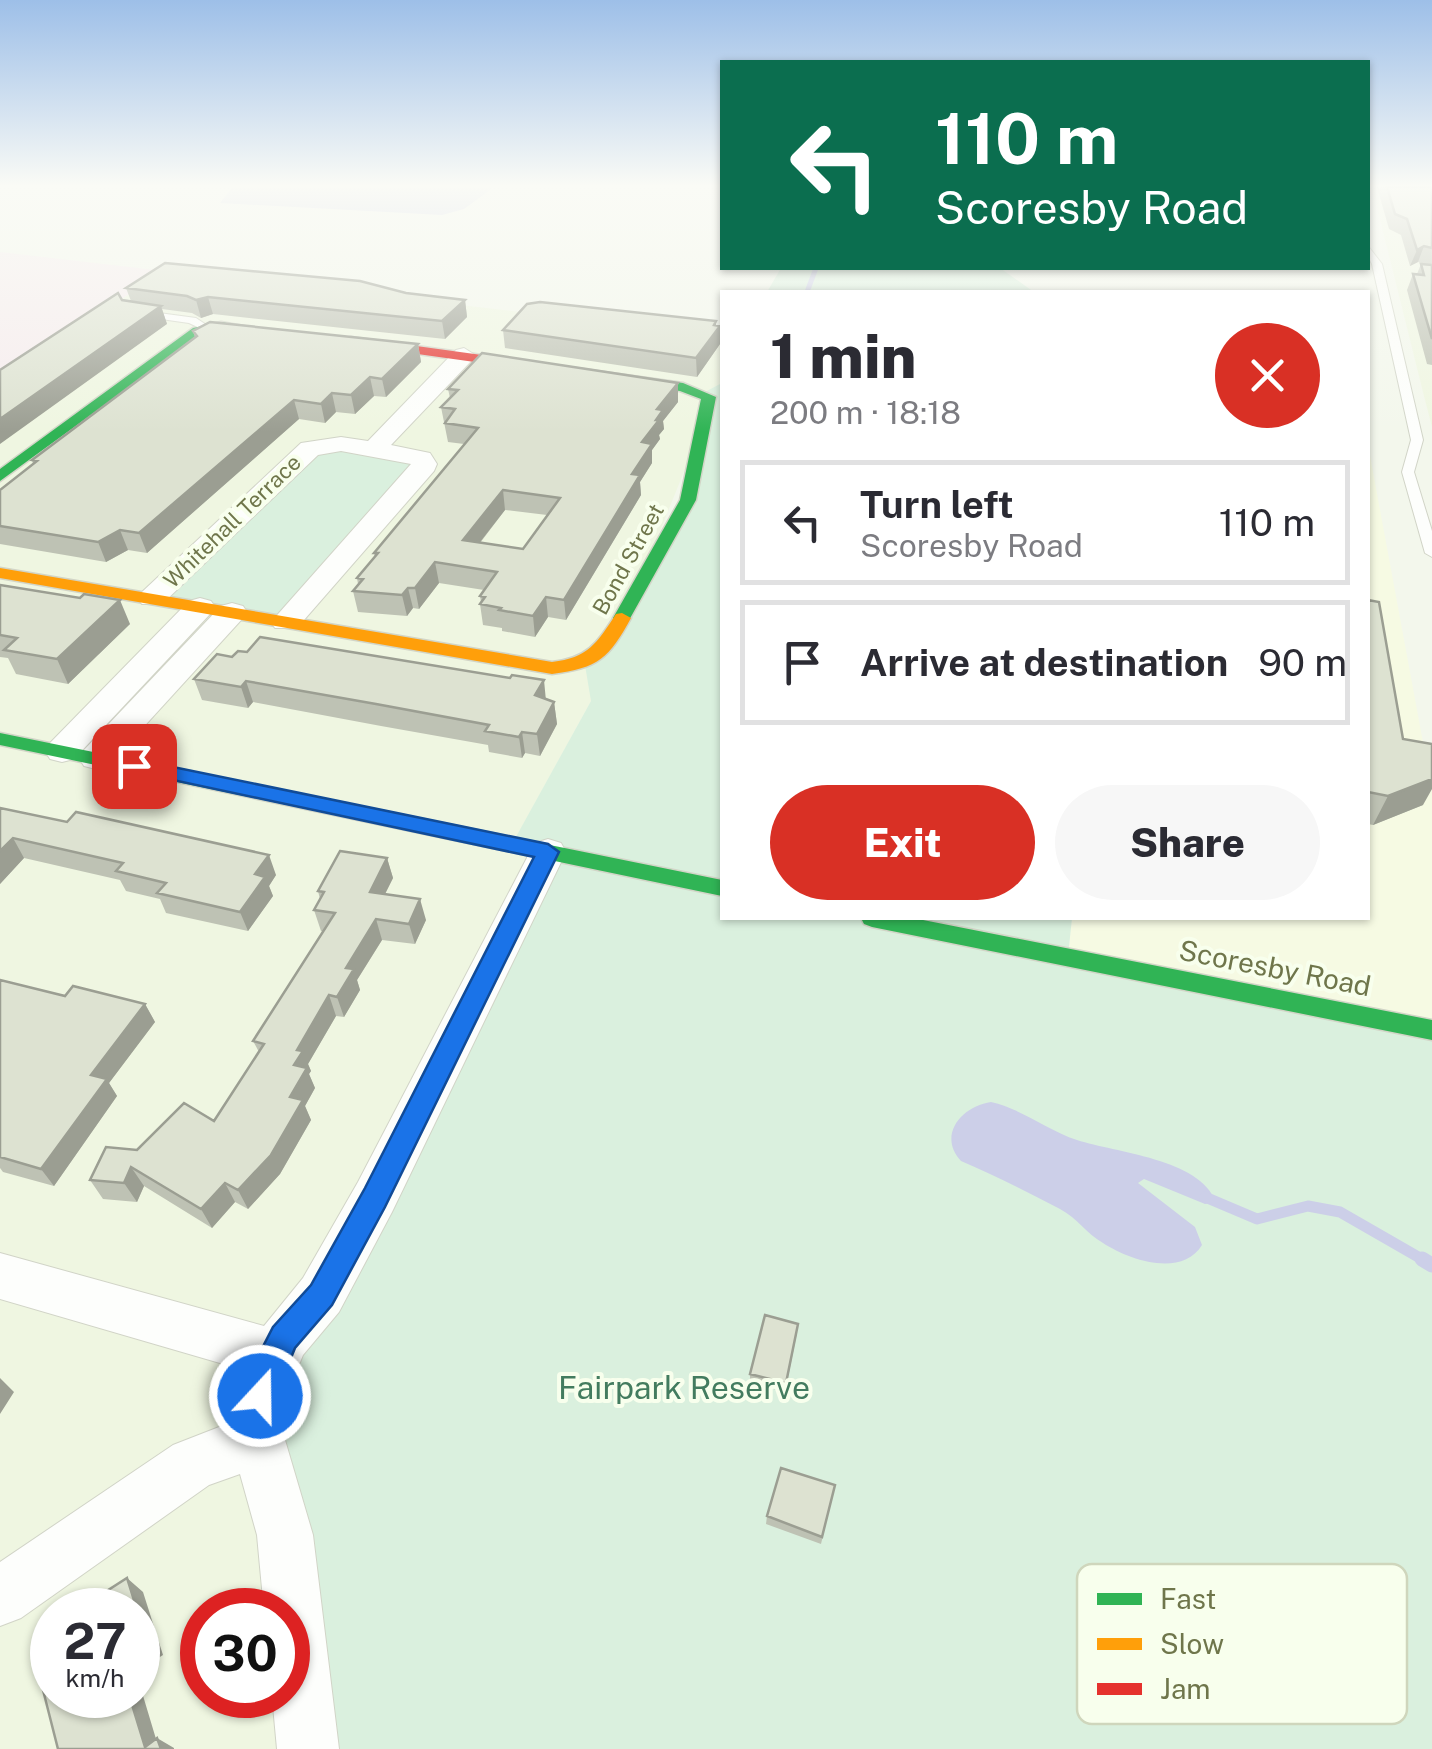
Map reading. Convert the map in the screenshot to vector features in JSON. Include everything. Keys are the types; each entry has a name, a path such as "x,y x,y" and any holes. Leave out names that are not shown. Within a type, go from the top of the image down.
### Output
{"street":[{"path":"0,476 206,328 288,334"},
{"name":"Bond Street","path":"0,573 552,668 584,664 606,649 688,500 708,397 694,389 327,338"},
{"path":"374,449 464,355"},
{"name":"Whitehall Terrace","path":"152,598 304,451 326,444 417,456 423,461 423,468 286,622"},
{"path":"62,751 216,609"},
{"path":"96,758 216,609"},
{"path":"0,739 720,888"},
{"path":"308,1749 286,1534 258,1440 260,1396 275,1354 295,1322 321,1295 348,1248 548,852"},
{"name":"Scoresby Road","path":"882,920 1432,1030"},
{"path":"0,1276 275,1354"},
{"path":"0,1597 192,1464 258,1440"}],"lane":[{"path":"1378,269 1416,440 1408,472 1432,553"},
{"path":"131,312 187,319 206,328"}],"shaded area":[{"path":"0,269 164,271 0,379"},
{"path":"1392,269 1432,269 1432,427"},
{"path":"164,271 720,335 720,383 591,701 513,843 548,852 277,1500 288,1588 180,1588 180,1718 304,1718 308,1749 0,1749 0,379"},
{"path":"1370,456 1432,791 1432,1030 1068,957 1072,920 1370,920"}],"green space":[{"path":"780,270 1003,270 1031,290 768,290"},
{"name":"Fairpark Reserve","path":"720,384 720,920 1072,920 1068,956 1432,1030 1432,1749 308,1749 305,1718 310,1718 310,1588 291,1588 285,1535 258,1440 548,852 512,844 591,701 585,665 683,510 703,393"},
{"path":"310,448 421,458 286,622 152,598"}],"water":[{"path":"991,1102 1077,1140 1155,1159 1193,1176 1207,1187 1216,1202 1205,1204 1144,1179 1138,1183 1195,1227 1202,1245 1182,1261 1140,1260 1097,1239 1060,1209 961,1161 951,1141 956,1123 971,1109"}],"building":[{"path":"156,269 226,269 360,281 406,293 465,300 442,321 208,297 196,300 126,288"},
{"path":"1422,269 1432,269 1432,339 1413,274 1424,275"},
{"path":"118,293 122,300 161,306 0,419 0,370"},
{"path":"540,302 716,321 714,325 720,326 696,358 503,330 527,304"},
{"path":"210,322 418,344 382,379 370,377 351,395 332,393 321,404 294,400 139,533 120,530 98,542 0,526 0,490 37,461 32,460 197,336 193,331"},
{"path":"482,353 678,383 657,409 663,410 659,420 642,442 652,444 632,474 640,475 564,600 546,597 533,616 480,604 485,597 480,596 497,572 435,562 415,588 408,588 402,595 353,591 363,579 357,578 378,553 374,553 478,428 445,423 455,409 441,407 458,390 448,389","holes":["503,490 560,498 523,549 463,540"]},
{"path":"0,585 120,600 57,659 4,650 17,638 0,635"},
{"path":"1370,600 1379,602 1403,739 1432,744 1432,779 1388,796 1370,792"},
{"path":"260,637 510,678 512,675 544,680 535,695 554,702 537,734 522,732 519,737 485,731 489,725 376,704 246,681 241,687 194,679 217,654 232,657 238,651 247,652"},
{"path":"0,808 67,822 76,812 269,855 255,874 265,877 240,912 157,893 166,883 116,871 123,863 13,838 0,851"},
{"path":"340,851 387,858 370,892 420,899 409,924 376,919 346,968 354,969 337,997 329,995 297,1050 303,1051 294,1065 307,1068 290,1097 303,1100 271,1155 238,1190 225,1183 201,1209 131,1167 124,1183 90,1180 106,1147 137,1150 184,1103 214,1121 264,1044 253,1041 335,913 314,910 324,892 318,891"},
{"path":"0,980 65,996 73,986 145,1004 91,1075 107,1079 41,1169 0,1157"},
{"path":"765,1315 798,1324 786,1383 750,1374"},
{"path":"781,1468 835,1485 822,1537 767,1516"},
{"path":"127,1578 130,1588 111,1588"},
{"path":"50,1718 136,1718 145,1747 157,1738 161,1749 58,1749"}],"waterway":[{"path":"808,290 815,270"},
{"path":"1205,1197 1257,1219 1308,1206 1340,1212 1427,1262"},
{"path":"1422,1259 1427,1262"},
{"path":"1427,1262 1432,1265"}],"traffic: fast":[{"path":"0,476 198,331 221,326 264,331"},
{"path":"489,360 683,387 709,397 688,500 622,618"},
{"path":"0,739 720,888"},
{"path":"882,920 1432,1030"}],"traffic: slow":[{"path":"0,573 552,668 589,661 602,650 622,618"}],"traffic: jam":[{"path":"351,341 489,360"}],"route":[{"path":"134,766 548,852 375,1198 321,1295 284,1338 266,1373 260,1396"}]}
